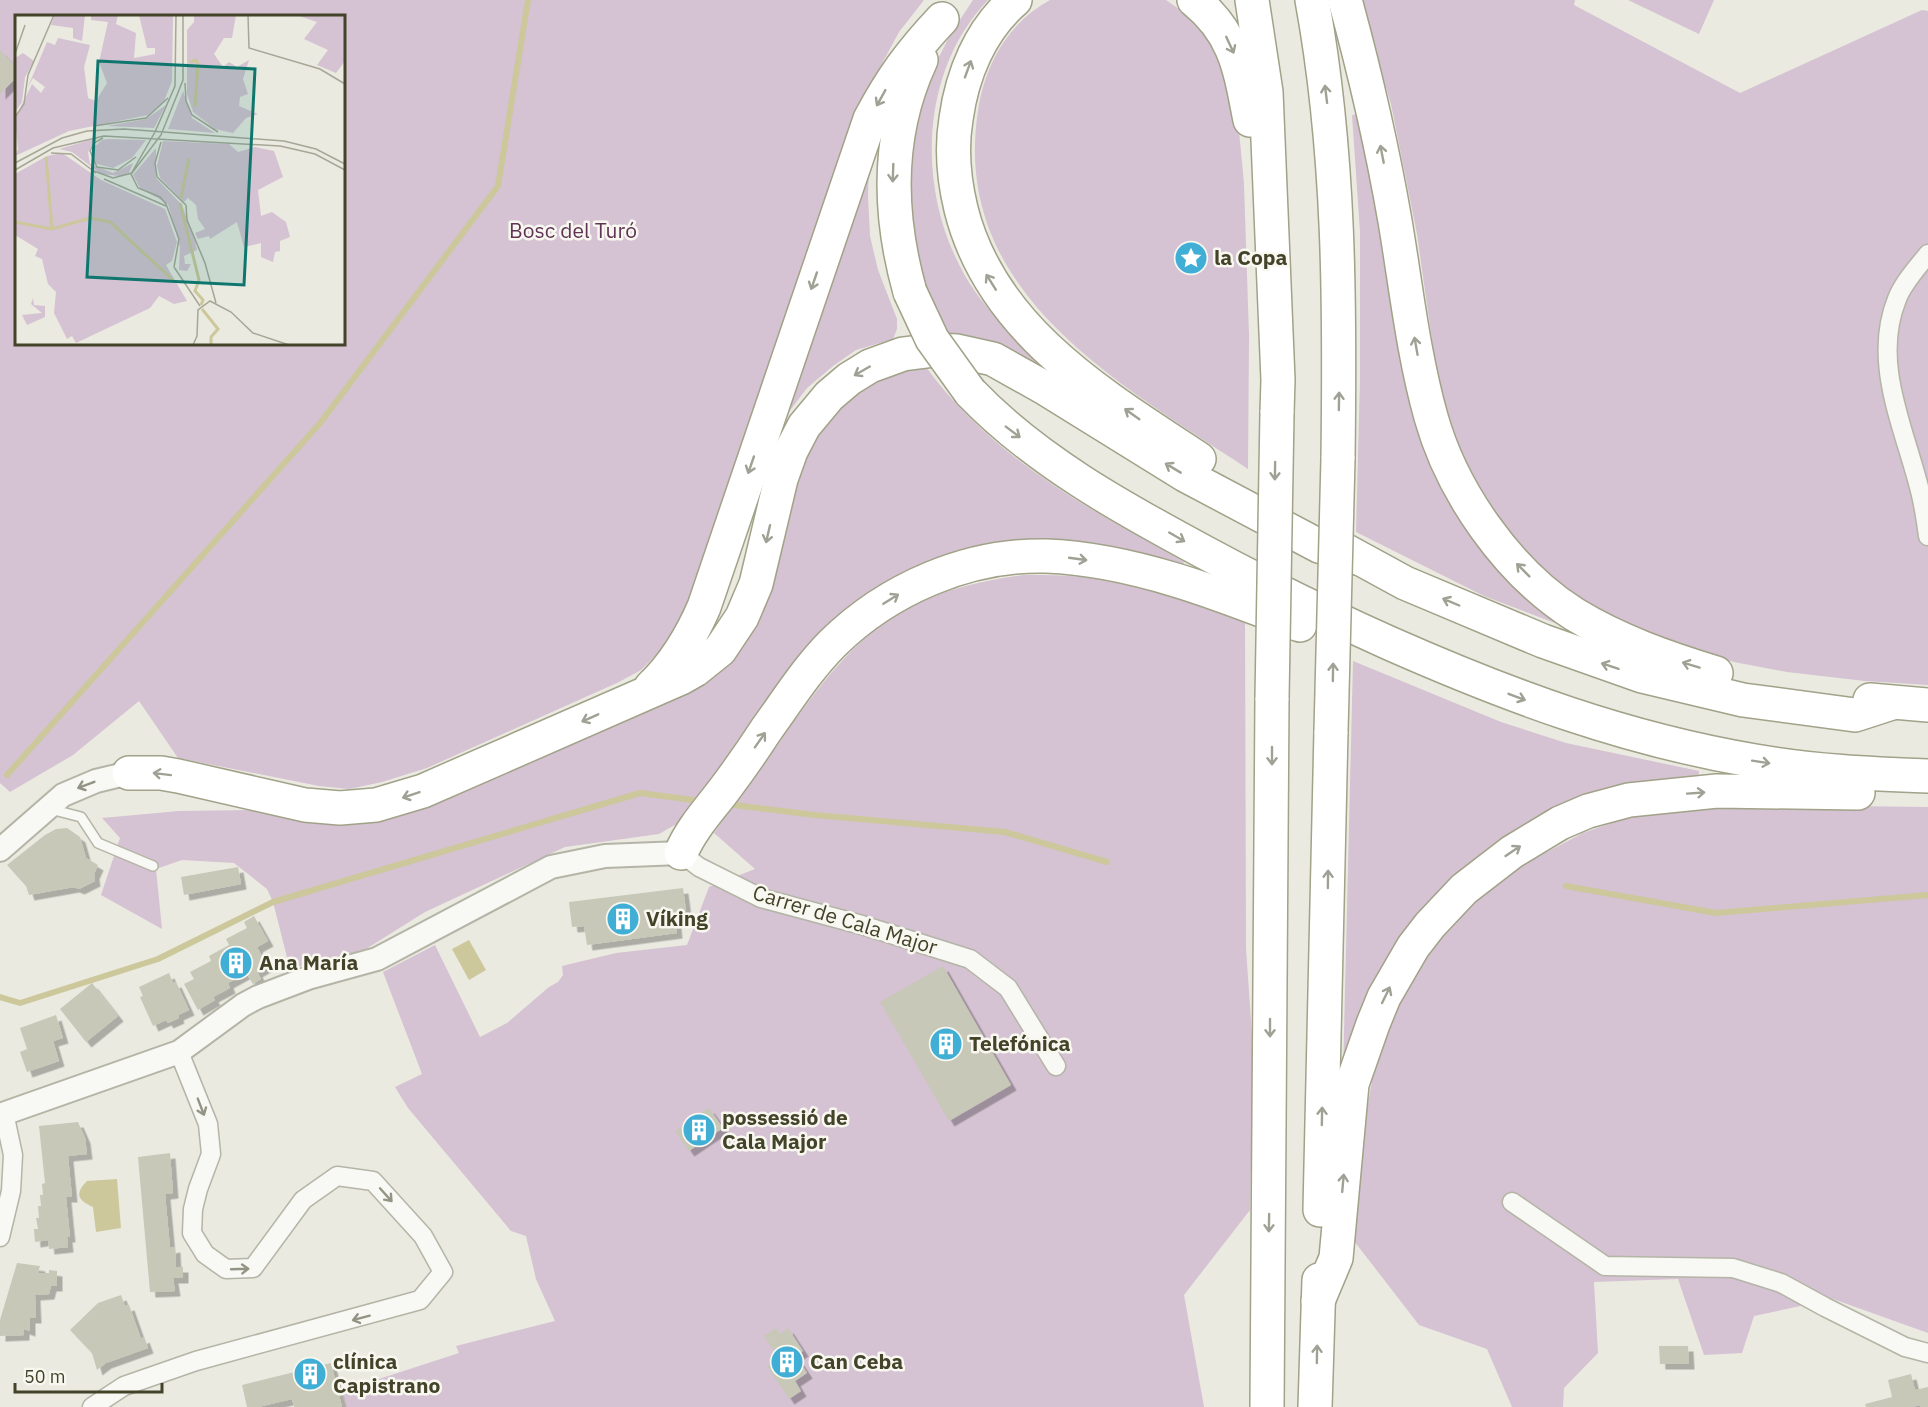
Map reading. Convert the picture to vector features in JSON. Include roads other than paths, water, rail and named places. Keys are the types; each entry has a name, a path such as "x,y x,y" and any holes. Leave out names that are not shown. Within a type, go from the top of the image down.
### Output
{"highway":[{"path":"1015,0 992,23 974,55 959,98 955,126 955,176 960,204 971,242 994,287 1025,326 1090,385 1198,458 1357,558 1405,582 1543,641 1641,676 1743,700 1855,715 1892,703"},
{"path":"1194,0 1222,29 1231,44 1240,70 1252,129 1257,187 1262,347 1278,380"},
{"path":"1252,0 1266,92 1278,380 1272,698 1267,1407"},
{"path":"1312,0 1327,104 1339,278 1338,459 1315,1407"},
{"path":"1345,0 1377,130 1431,419 1449,466 1474,511 1494,540 1524,572 1573,613 1623,640 1672,659 1772,687 1892,703 1928,705"},
{"path":"644,694 674,661 704,607 870,119 892,78 949,10"},
{"path":"949,10 915,74 902,111 896,143 894,210 901,260 910,292 932,339 970,392 1005,427 1124,507 1298,602 1462,676 1539,705 1602,725 1713,753 1832,771 1928,776"},
{"path":"129,773 161,773 304,805 340,807 376,805 423,791 681,678 720,650 735,629 756,584 786,466 797,439 814,413 829,396 855,375 878,362 903,354 935,350 957,351 993,359 1033,381 1185,475 1319,546 1357,558"},
{"path":"681,853 688,836 726,788 805,676 831,645 859,620 920,583 964,568 1016,558 1045,556 1071,558 1158,576 1221,594 1427,676 1462,676"},
{"path":"1318,1301 1336,1258 1352,1084 1373,1024 1384,997 1413,947 1464,889 1512,852 1560,823 1588,811 1629,800 1717,791 1928,792"}],"street":[{"path":"1928,254 1897,298 1887,335 1888,364 1898,420 1921,491 1928,536"},
{"path":"0,850 63,795 78,788 129,773"},
{"path":"0,1237 11,1191 14,1155 2,1114 179,1052 243,1005 258,997 308,978 377,959 551,867 585,858 681,853"},
{"name":"Carrer de Cala Major","path":"681,853 699,867 761,898 862,925 970,959 1008,988 1056,1066"},
{"path":"92,1407 124,1386 196,1361 420,1300 443,1272 423,1236 373,1181 337,1176 303,1200 253,1268 226,1269 205,1254 192,1233 193,1209 211,1154 208,1124 179,1052"},
{"path":"1512,1202 1605,1266 1734,1268 1781,1283 1905,1347 1928,1353"}],"lane":[{"path":"50,808 81,817 98,843 153,866"}],"waterway":[{"path":"7,775 321,422 498,186 528,0"},
{"path":"0,997 20,1003 158,959 273,902 640,793 701,801"},
{"path":"726,804 815,815 1005,832 1107,862"},
{"path":"1566,886 1716,913 1928,895"}],"place":[{"name":"la Copa","path":"1191,258"},
{"name":"Víking","path":"623,919"},
{"name":"Ana María","path":"236,963"},
{"name":"Telefónica","path":"946,1044"},
{"name":"possessió de Cala Major","path":"699,1130"},
{"name":"Can Ceba","path":"787,1362"},
{"name":"clínica Capistrano","path":"310,1374"}],"park label":[{"name":"Bosc del Turó","path":"573,231"}]}
